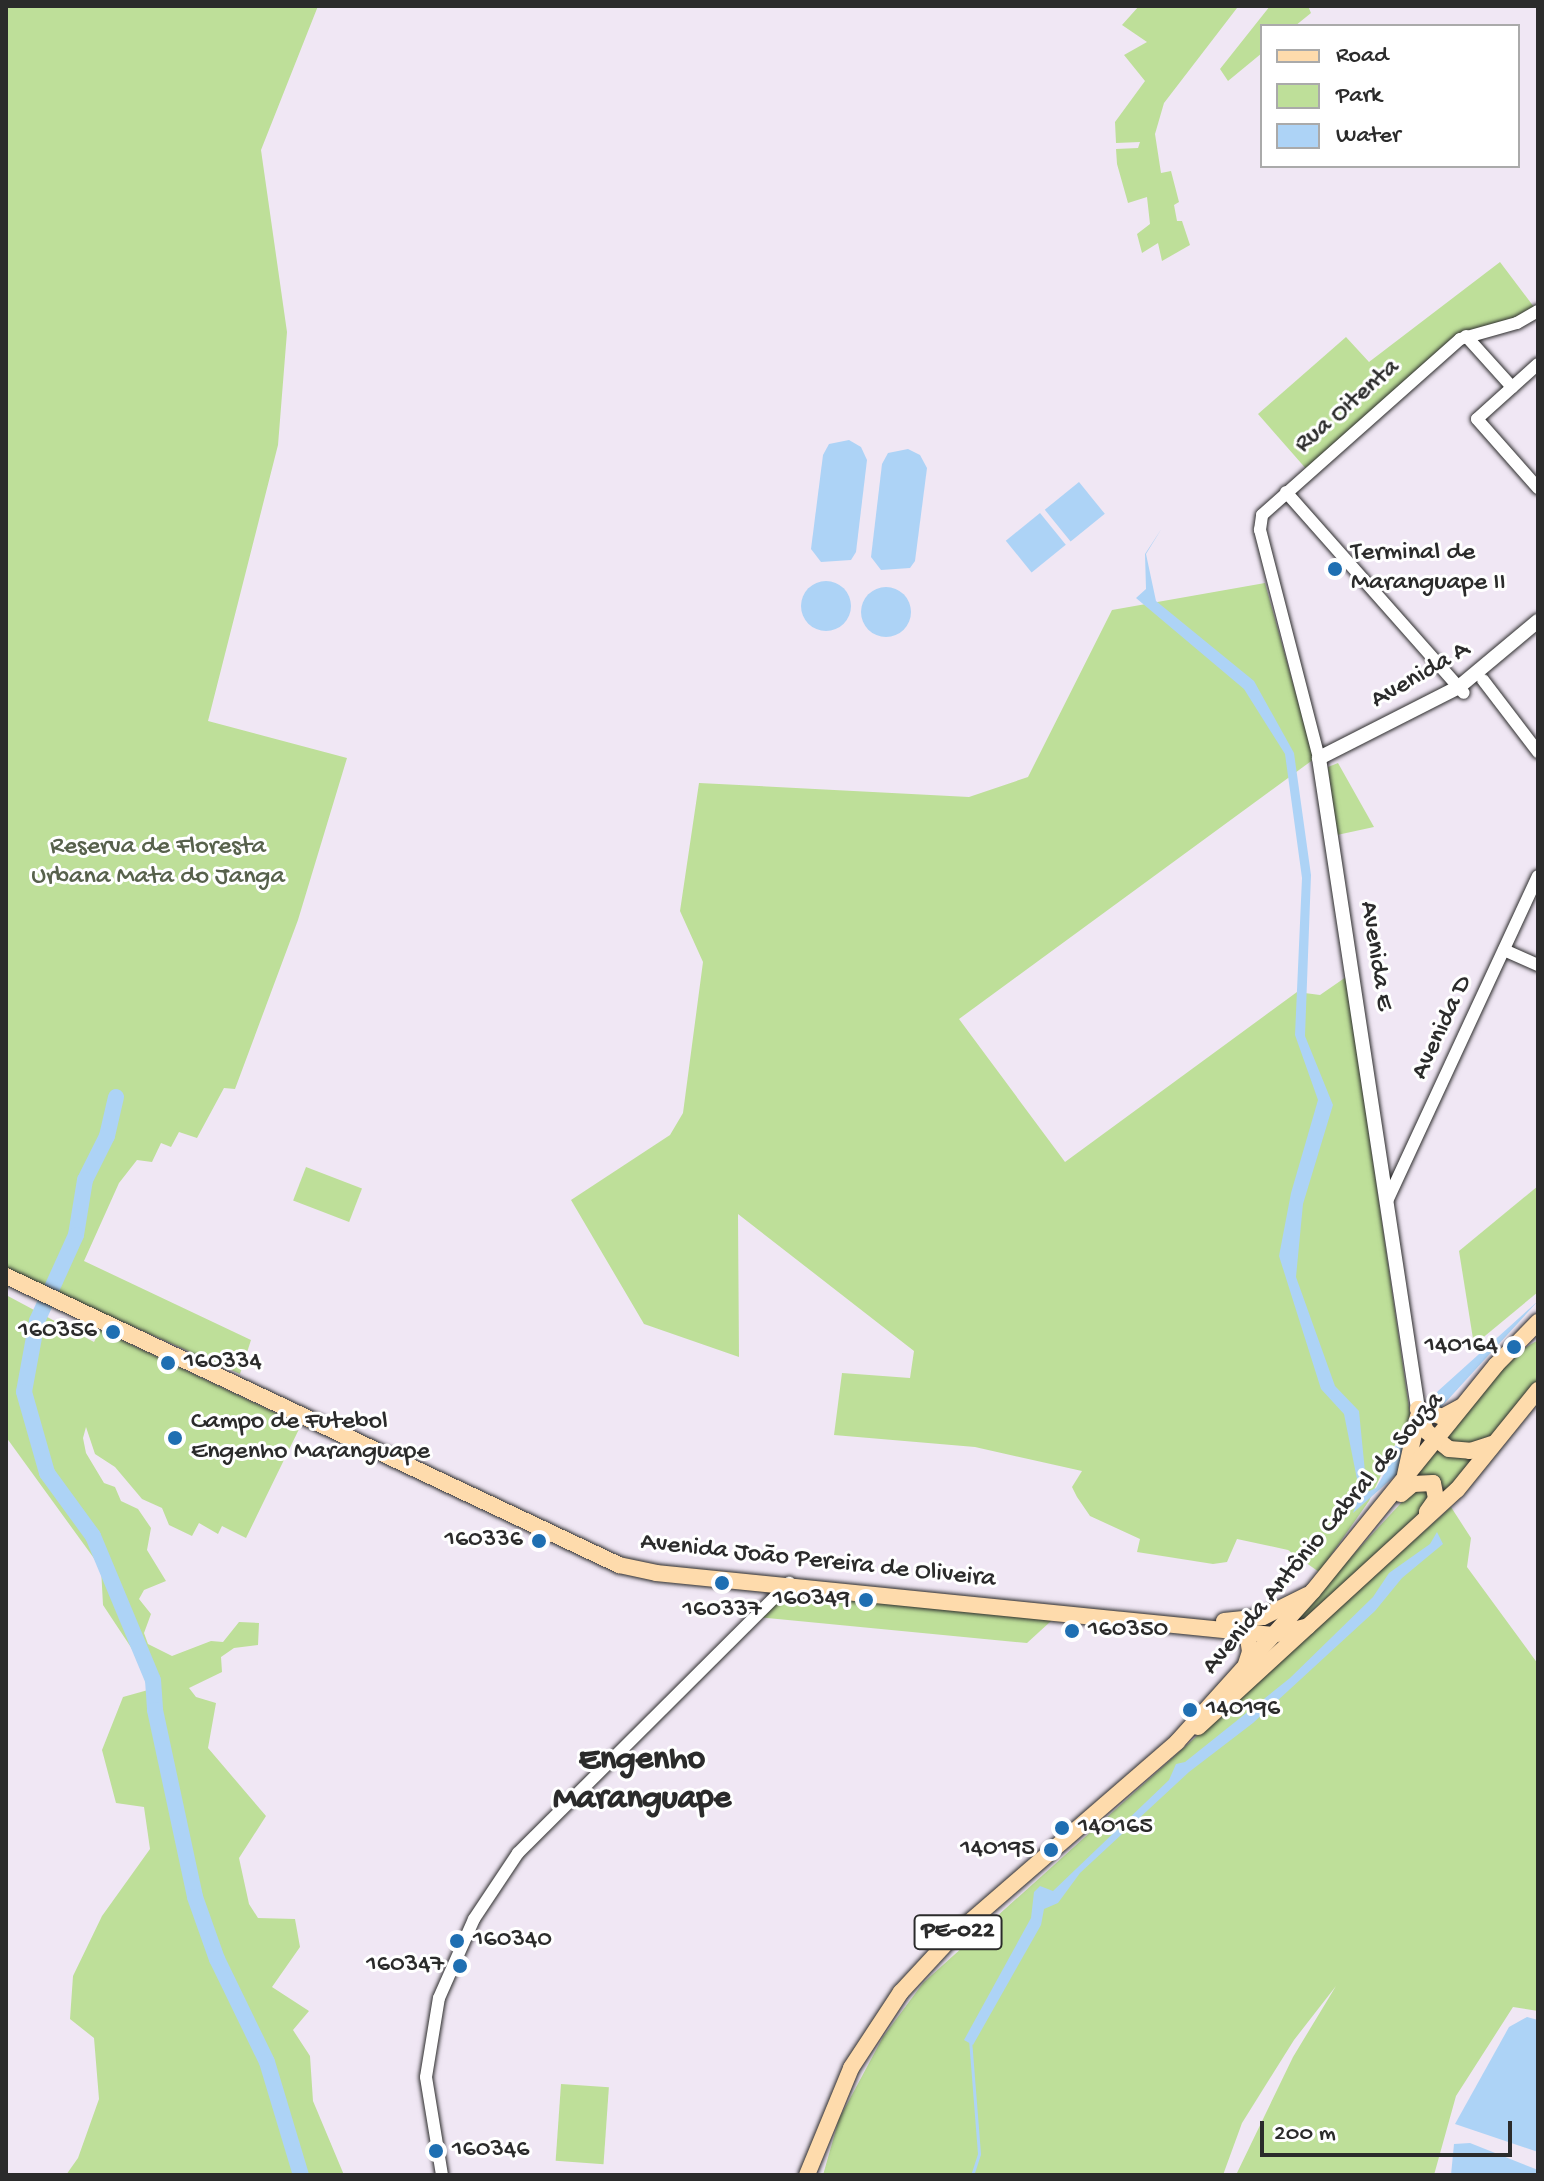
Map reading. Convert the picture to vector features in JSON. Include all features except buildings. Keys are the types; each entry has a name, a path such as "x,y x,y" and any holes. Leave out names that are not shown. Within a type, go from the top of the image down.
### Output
{"main road":[{"name":"Avenida A","path":"1462,690 1538,621"},
{"name":"Avenida A","path":"1320,762 1483,680 1538,632"},
{"name":"Avenida E","path":"1320,762 1418,1409"},
{"name":"Avenida João Pereira de Oliveira","path":"6,1276 602,1559 656,1573 789,1583 1178,1622 1273,1635 1313,1624"},
{"path":"6,1290 34,1289"},
{"name":"Avenida Antônio Cabral de Souza","path":"1177,1742 1313,1591 1510,1351 1538,1322"},
{"path":"1510,1351 1538,1337"},
{"name":"Avenida Antônio Cabral de Souza","path":"807,2175 851,2068 901,1992 951,1938 1401,1545 1496,1442 1538,1390"},
{"path":"1402,1484 1426,1427 1469,1401"},
{"path":"1418,1409 1437,1442 1470,1451 1496,1442"},
{"path":"1418,1409 1426,1427"},
{"path":"1337,1563 1406,1489 1421,1482 1433,1483 1432,1506 1401,1545"},
{"name":"Avenida João Pereira de Oliveira","path":"1178,1622 1263,1617 1313,1591"},
{"path":"1244,1669 1250,1652 1247,1631"}],"street":[{"path":"1512,387 1466,336 1517,323 1538,311"},
{"name":"Rua Oitenta","path":"1262,515 1466,336"},
{"path":"1538,364 1477,419 1538,488"},
{"path":"1286,492 1462,690"},
{"name":"Avenida E","path":"1262,515 1260,530 1320,762"},
{"path":"1483,680 1538,752"},
{"name":"Avenida D","path":"1388,1199 1538,876"},
{"path":"1504,950 1538,965"},
{"path":"442,2175 426,2077 439,1998 499,1877 722,1645 789,1583"}],"green space":[{"name":"Reserva de Floresta Urbana Mata do Janga","path":"6,6 318,6 261,150 287,332 278,445 208,721 347,758 298,920 235,1089 224,1088 197,1138 179,1132 171,1147 161,1143 152,1162 137,1160 119,1183 84,1261 251,1340 240,1374 6,1270"},
{"path":"1139,6 1237,8 1164,103 1155,134 1161,173 1171,171 1179,202 1174,205 1177,221 1182,221 1190,245 1162,261 1158,243 1142,253 1137,234 1150,224 1147,197 1128,203 1117,164 1116,149 1138,148 1140,142 1116,143 1115,122 1145,81 1124,55 1147,42 1122,25"},
{"path":"1270,6 1308,6 1311,13 1297,24 1260,24 1260,55 1228,81 1220,69"},
{"path":"1500,262 1537,311 1462,337 1308,471 1258,414 1346,337 1369,362"},
{"path":"1265,583 1314,759 959,1019 1065,1162 1297,992 1320,995 1346,977 1411,1421 1400,1434 1369,1501 1319,1572 1288,1550 1237,1539 1227,1562 1213,1564 1137,1552 1140,1539 1090,1516 1077,1497 1072,1487 1082,1471 975,1447 834,1435 842,1373 910,1378 914,1351 738,1214 739,1357 644,1324 571,1200 670,1135 683,1113 703,962 680,911 699,783 969,797 1028,777 1112,610"},
{"path":"1338,763 1374,827 1337,835 1328,767"},
{"path":"306,1167 362,1189 349,1222 293,1201"},
{"path":"1538,1186 1538,1292 1474,1345 1459,1251"},
{"path":"6,1295 94,1342 100,1330 301,1425 246,1538 222,1526 218,1534 199,1523 192,1536 169,1525 162,1508 142,1499 115,1467 95,1454 86,1427 83,1438 86,1453 104,1483 115,1487 121,1501 138,1509 151,1528 147,1550 166,1581 144,1590 139,1599 151,1614 144,1633 148,1644 172,1656 211,1641 223,1642 239,1622 259,1623 258,1645 234,1648 221,1657 222,1672 189,1688 196,1697 216,1703 208,1748 266,1816 239,1858 249,1904 258,1918 295,1919 300,1947 272,1987 309,2011 293,2030 310,2056 313,2101 344,2175 66,2175 78,2158 99,2099 94,2038 70,2019 73,1976 102,1916 150,1849 144,1807 116,1803 102,1750 123,1697 148,1690 142,1664 103,1605 101,1568 6,1437"},
{"path":"1538,1340 1538,1384 1512,1417 1482,1445 1442,1442 1513,1355"},
{"path":"1438,1449 1480,1455 1439,1502 1443,1487 1438,1480 1405,1486"},
{"path":"1414,1489 1434,1492 1421,1516 1316,1618 1290,1623"},
{"path":"1451,1507 1471,1538 1467,1567 1538,1664 1538,2011 1513,2007 1456,2096 1434,2175 1236,2175 1293,2057 1336,1986 1294,2040 1242,2123 1223,2175 823,2175 839,2119 883,2037 923,1983"},
{"path":"789,1583 1062,1611 1027,1643 756,1617"},
{"path":"561,2084 609,2087 604,2164 556,2161"}],"water":[{"path":"849,440 861,447 867,460 856,552 851,560 821,562 811,549 823,455 829,444"},
{"path":"908,449 920,455 927,468 915,561 910,568 881,570 871,557 882,464 888,453"},
{"path":"1079,482 1105,514 1071,542 1045,510"},
{"path":"1040,513 1066,545 1032,573 1006,541"},
{"path":"1162,528 1146,554 1156,601 1254,681 1294,753 1311,875 1305,1036 1333,1105 1303,1204 1296,1277 1335,1386 1359,1411 1367,1492 1376,1488 1388,1467 1400,1434 1438,1391 1538,1301 1412,1439 1396,1475 1353,1513 1360,1494 1344,1414 1321,1389 1279,1256 1291,1193 1318,1100 1295,1035 1302,878 1285,754 1244,689 1136,598 1146,589 1145,554"},
{"path":"826,581 844,588 851,606 844,624 826,631 808,624 801,606 808,588"},
{"path":"886,587 904,594 911,612 904,630 886,637 868,630 861,612 868,594"},
{"path":"1437,1532 1443,1544 1402,1578 1375,1611 1253,1723 1189,1772 1080,1873 1058,1903 1044,1909 1041,1925 973,2045 964,2040 1031,1918 1034,1892 1040,1886 1053,1891 1169,1780 1176,1764 1185,1762 1290,1678 1373,1597 1389,1573 1430,1544"},
{"path":"1527,2017 1538,2020 1538,2152 1455,2124 1509,2027"},
{"path":"1470,2143 1538,2170 1538,2175 1451,2175 1454,2144"}],"waterway":[{"path":"116,1097 107,1136 85,1180 76,1235 37,1321 24,1392 47,1473 93,1536 153,1680 155,1710 195,1897 217,1959 267,2062 301,2175"},
{"path":"970,2039 979,2154 972,2175"}],"place":[{"name":"Terminal de Maranguape II","path":"1335,569"},
{"name":"160356","path":"113,1332"},
{"name":"140164","path":"1514,1347"},
{"name":"160334","path":"168,1363"},
{"name":"Campo de Futebol Engenho Maranguape","path":"175,1438"},
{"name":"160336","path":"539,1541"},
{"name":"160337","path":"722,1583"},
{"name":"160349","path":"866,1600"},
{"name":"160350","path":"1072,1631"},
{"name":"140196","path":"1190,1710"},
{"name":"140165","path":"1062,1828"},
{"name":"140195","path":"1051,1850"},
{"name":"160340","path":"457,1941"},
{"name":"160347","path":"460,1966"},
{"name":"160346","path":"436,2151"}],"district":[{"name":"Engenho Maranguape","path":"642,1780"}]}
